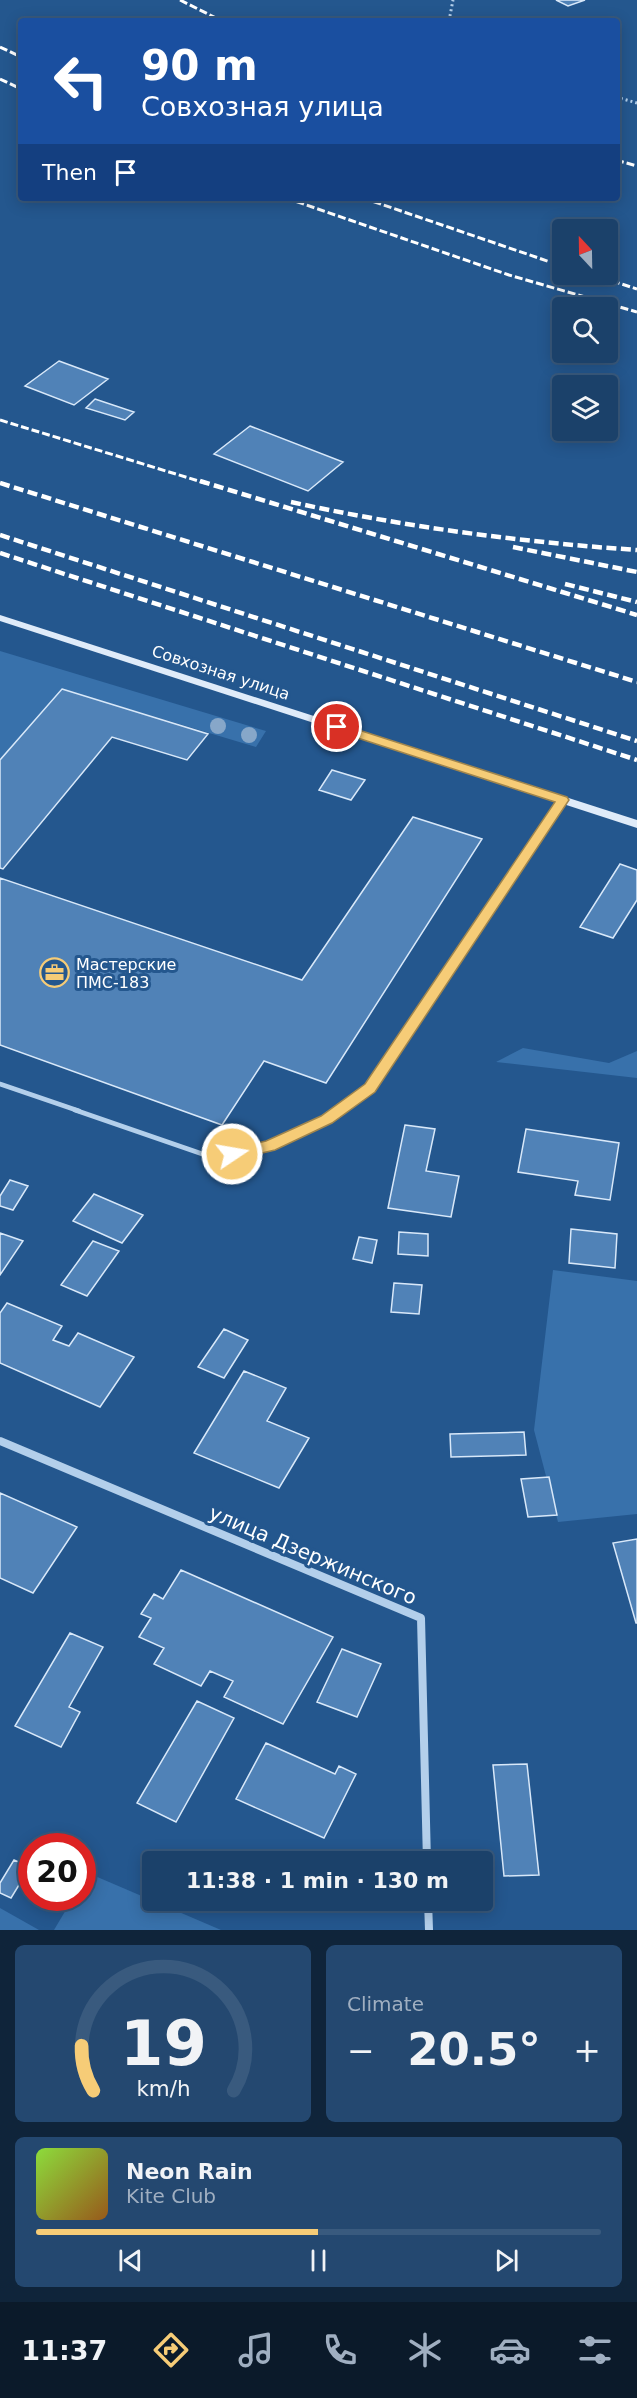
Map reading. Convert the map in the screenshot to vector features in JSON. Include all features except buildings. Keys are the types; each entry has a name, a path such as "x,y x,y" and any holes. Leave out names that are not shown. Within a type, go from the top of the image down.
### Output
{"street":[{"name":"Совхозная улица","path":"0,618 637,824"},
{"name":"улица Дзержинского","path":"0,1441 421,1618 427,1851"},
{"path":"428,1911 429,1930"}],"lane":[{"path":"0,1084 214,1158 270,1146 326,1119 370,1088 562,800"}],"path":[{"path":"450,18 453,0"},
{"path":"620,98 637,103"}],"shaded area":[{"path":"0,651 266,731 256,747 62,689 0,760"},
{"path":"523,1048 609,1063 637,1051 637,1078 496,1062"},
{"path":"553,1270 637,1281 637,1514 558,1522 534,1430"},
{"path":"96,1876 142,1896 142,1911 177,1911 221,1930 54,1930 65,1911 96,1911"},
{"path":"0,1908 39,1930 0,1930"}],"railway":[{"path":"180,0 216,18"},
{"path":"0,47 18,56"},
{"path":"0,79 18,88"},
{"path":"620,161 637,166"},
{"path":"295,201 509,275 637,312"},
{"path":"372,201 552,263"},
{"path":"618,283 637,289"},
{"path":"0,420 205,483"},
{"path":"200,481 637,615"},
{"path":"0,483 637,682"},
{"path":"291,502 377,519 463,532 550,543 637,550"},
{"path":"0,535 637,741"},
{"path":"513,547 637,572"},
{"path":"0,553 637,760"},
{"path":"565,584 637,602"}],"place":[{"name":"Мастерские ПМС-183","path":"55,973"}],"route":[{"path":"232,1154 270,1146 326,1119 370,1088 562,800 337,727"}]}
